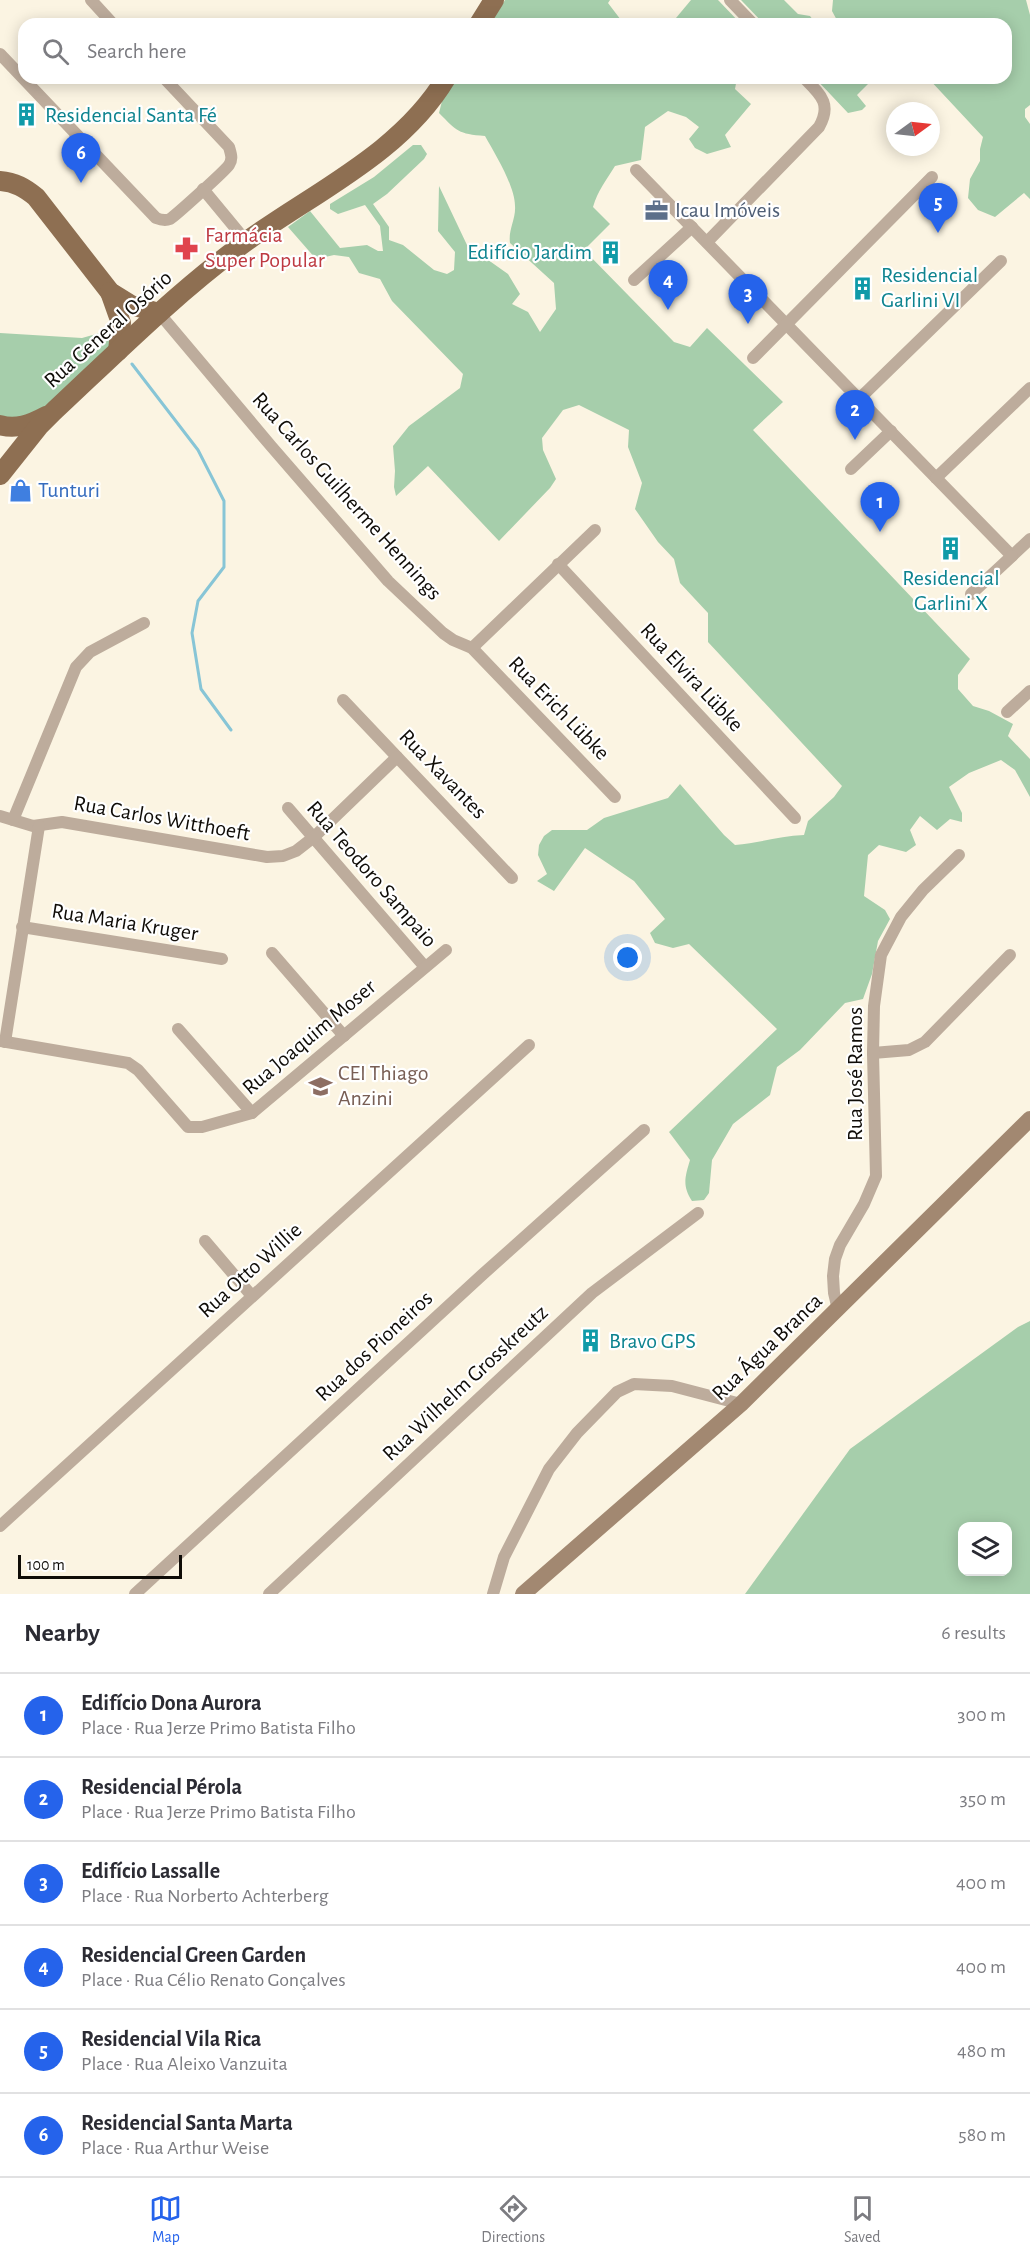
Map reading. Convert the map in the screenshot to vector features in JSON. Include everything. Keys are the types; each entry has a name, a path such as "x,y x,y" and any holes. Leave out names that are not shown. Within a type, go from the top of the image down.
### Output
{"main road":[{"path":"483,18 494,0"},
{"name":"Rua General Osório","path":"0,475 39,426 159,313 246,242 399,135 421,112 442,84"},
{"path":"0,181 16,184 36,197 110,292 121,323 118,351"},
{"path":"110,292 131,305 159,313"},
{"name":"Rua General Osório","path":"0,425 25,426 53,412"},
{"path":"0,437 24,434 39,426"}],"street":[{"path":"91,0 108,18"},
{"path":"730,0 747,18"},
{"path":"0,54 18,73"},
{"path":"29,84 156,218 163,221 171,219 229,165 232,157 229,147 170,84"},
{"path":"706,242 819,127 825,116 825,104 821,95 810,84"},
{"path":"636,170 1012,556"},
{"path":"753,358 932,177"},
{"path":"203,189 246,242"},
{"path":"634,280 692,227"},
{"path":"859,399 1001,261"},
{"name":"Rua Carlos Guilherme Hennings","path":"159,313 270,446 388,581 443,633 472,648"},
{"path":"936,478 1030,388"},
{"path":"851,469 891,431"},
{"path":"472,648 595,530"},
{"path":"971,594 1030,539"},
{"name":"Rua Elvira Lübke","path":"558,564 795,818"},
{"path":"13,820 76,667 90,652 144,623"},
{"name":"Rua Erich Lübke","path":"472,648 615,797"},
{"path":"1007,712 1030,691"},
{"name":"Rua Xavantes","path":"343,700 512,878"},
{"name":"Rua Carlos Witthoeft","path":"0,816 22,824 39,826 62,822 267,857 283,856 297,851 314,837 397,757"},
{"name":"Rua Teodoro Sampaio","path":"288,808 425,967"},
{"path":"2,1042 39,826"},
{"name":"Rua José Ramos","path":"838,1310 833,1285 835,1259 876,1176 874,1006 881,954 902,917 923,890 960,855"},
{"name":"Rua Maria Kruger","path":"22,927 222,958"},
{"name":"Rua Joaquim Moser","path":"2,1042 128,1062 138,1070 188,1127 202,1127 252,1113 446,950"},
{"path":"272,953 344,1036"},
{"path":"873,1053 909,1050 925,1042 1010,955"},
{"path":"178,1029 252,1113"},
{"name":"Rua Otto Willie","path":"0,1526 529,1045"},
{"name":"Rua Água Branca","path":"523,1594 741,1404 1030,1119"},
{"name":"Rua dos Pioneiros","path":"135,1594 482,1275 644,1130"},
{"name":"Rua Wilhelm Grosskreutz","path":"269,1594 592,1293 698,1213"},
{"path":"205,1241 252,1296"},
{"path":"493,1594 504,1557 549,1468 577,1433 617,1392 634,1384 672,1386 741,1404"}],"green space":[{"path":"505,0 610,0 608,3 619,18 494,18"},
{"path":"691,0 718,0 735,18 676,18"},
{"path":"741,0 784,0 798,14 812,18 758,18"},
{"path":"833,0 1026,0 1030,15 1030,105 1025,109 1025,117 1030,124 1030,199 1024,193 995,217 978,210 968,198 970,179 980,161 983,137 934,84 1012,84 1012,18 836,18 832,11"},
{"path":"451,84 736,84 735,89 751,104 725,135 731,147 707,154 695,148 689,139 699,127 686,117 668,111 645,127 641,160 615,166 597,196 593,207 610,224 584,250 674,342 690,347 707,328 783,402 753,430 970,659 958,675 958,689 973,706 989,711 1013,724 1008,736 1030,759 1030,797 1015,770 1001,760 969,773 949,787 962,813 962,822 950,819 937,830 920,816 910,830 916,845 906,852 879,845 868,855 864,896 885,910 890,919 878,941 872,974 863,999 845,1003 800,1050 777,1067 770,1095 733,1124 712,1160 709,1193 704,1200 692,1201 689,1196 685,1181 690,1160 669,1132 777,1029 689,944 673,948 655,943 650,933 665,919 634,881 585,848 554,891 537,881 547,874 538,855 539,845 544,836 552,830 587,830 604,818 668,798 680,784 735,845 804,835 808,821 834,797 842,786 708,642 708,613 680,583 674,559 658,542 635,509 642,483 628,447 629,430 579,405 563,410 542,438 543,450 556,479 499,541 428,466 396,496 393,446 409,426 460,388 463,374 392,301 380,279 359,273 349,257 334,255 316,259 288,227 310,211 340,248 367,245 383,251 380,226 365,205 338,214 330,209 330,204 374,177 413,145 421,145 427,154 424,159 373,204 389,227 389,240 403,245 434,270 447,274 454,270 455,252 438,231 439,186 467,245 508,274 520,294 512,304 528,312 540,332 556,309 554,283 510,243 515,211 512,189 485,136 459,131 450,124 439,113"},
{"path":"821,84 868,84 857,95 866,106 862,110 848,113"},
{"path":"114,329 110,346 36,416 0,420 0,333 82,338"},
{"path":"1030,1321 1030,1594 745,1594 850,1449 1018,1327"}],"waterway":[{"path":"132,364 198,450 224,501 224,567 198,601 192,633 201,689 231,730"}],"place":[{"name":"Residencial Santa Fé","path":"27,115"},
{"name":"Residencial Santa Marta","path":"81,183"},
{"name":"Icau Imóveis","path":"657,210"},
{"name":"Residencial Vila Rica","path":"938,233"},
{"name":"Farmácia Super Popular","path":"187,248"},
{"name":"Edifício Jardim","path":"610,252"},
{"name":"Residencial Garlini VI","path":"863,288"},
{"name":"Residencial Green Garden","path":"668,310"},
{"name":"Edifício Lassalle","path":"748,324"},
{"name":"Residencial Pérola","path":"855,440"},
{"name":"Tunturi","path":"20,490"},
{"name":"Edifício Dona Aurora","path":"880,532"},
{"name":"Residencial Garlini X","path":"951,549"},
{"name":"CEI Thiago Anzini","path":"320,1086"},
{"name":"Bravo GPS","path":"591,1341"}]}
